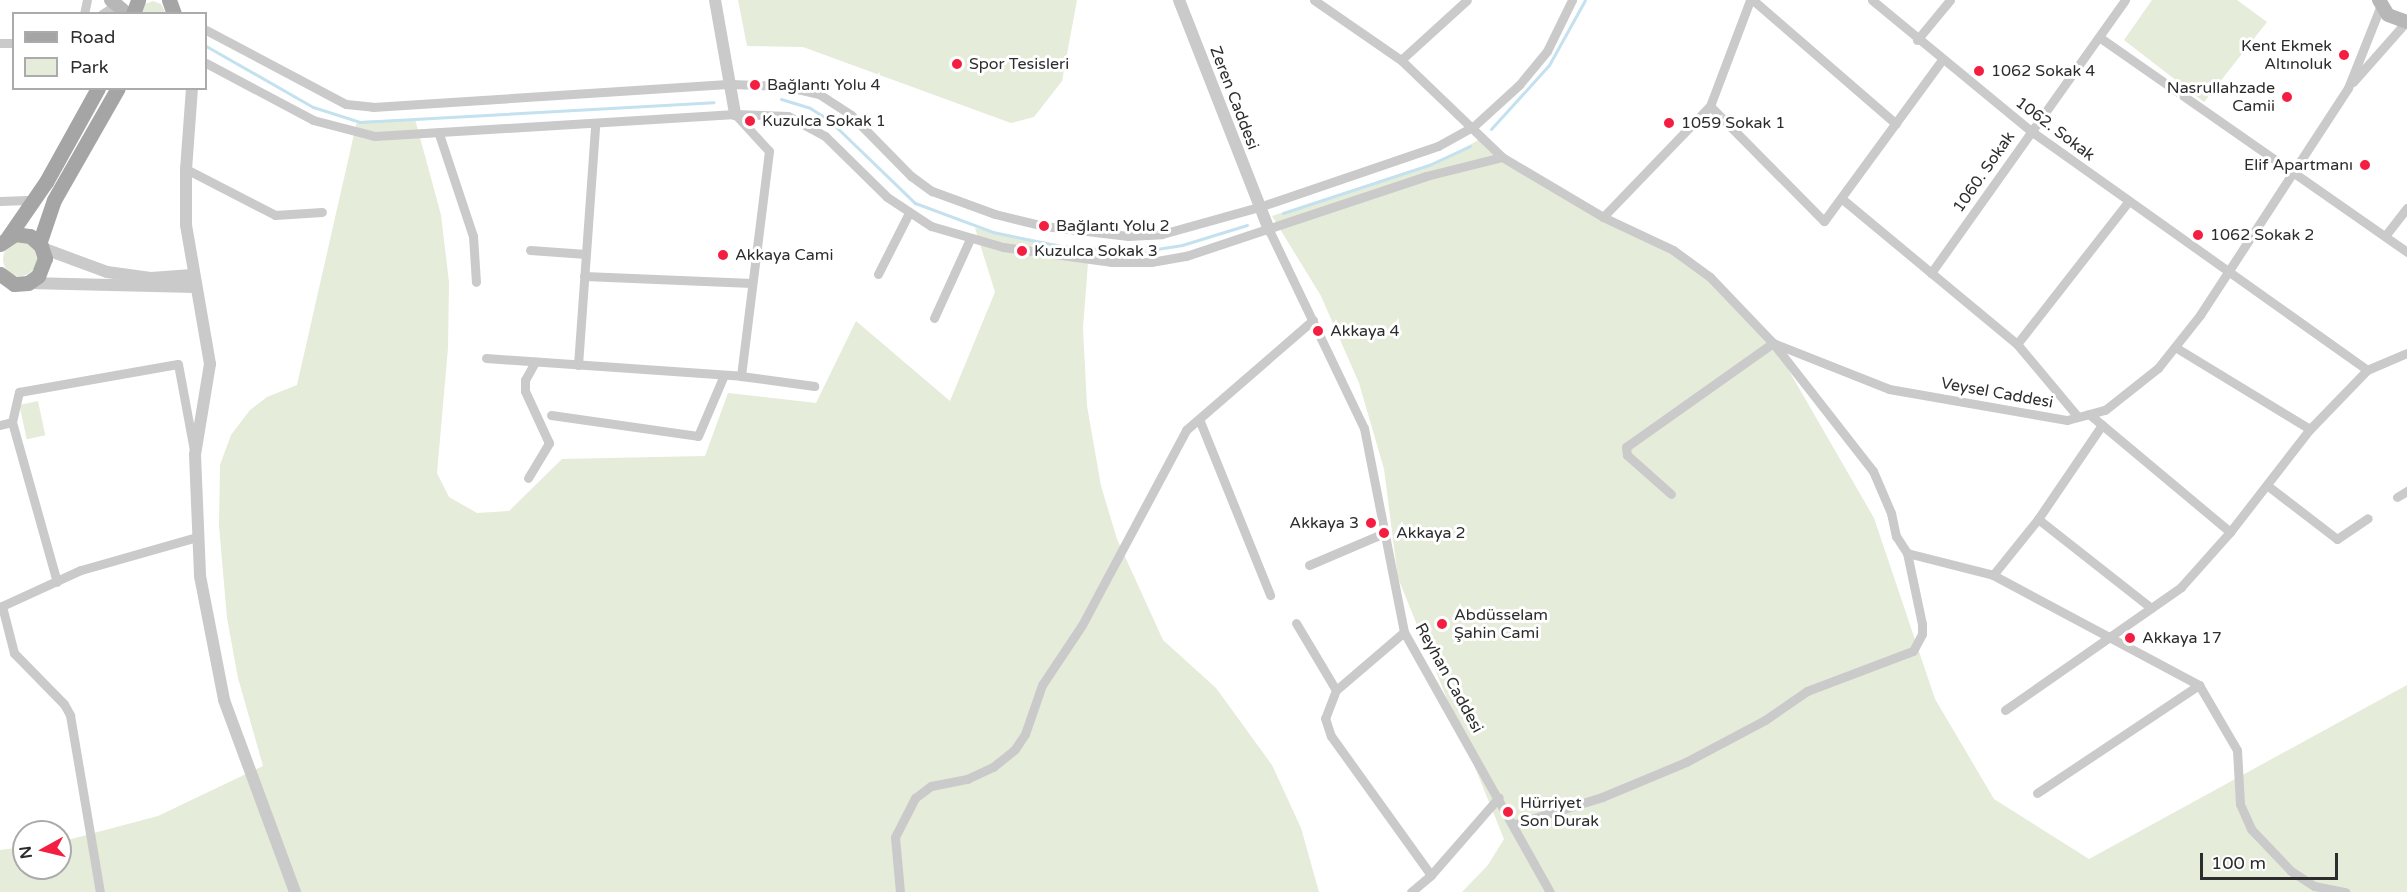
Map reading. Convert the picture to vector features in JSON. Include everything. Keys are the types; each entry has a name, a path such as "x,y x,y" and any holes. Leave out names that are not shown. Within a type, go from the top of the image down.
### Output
{"main road":[{"path":"2380,2 2388,15 2407,22"},
{"path":"4,240 34,200 97,90"},
{"path":"0,289 25,284 42,271 41,246 54,200 117,90"},
{"path":"4,240 23,234 41,246"},
{"path":"0,274 8,281 25,284"}],"street":[{"path":"715,0 735,114 769,151 741,376"},
{"name":"Zeren Caddesi","path":"1179,0 1269,230"},
{"name":"Veysel Caddesi","path":"1314,0 1401,60 1474,126 1502,156 1603,217 1673,250 1710,277 1773,343 1889,389 2067,420 2105,410 2158,368 2228,272 2348,88 2407,22"},
{"path":"1401,60 1467,0"},
{"path":"207,31 346,104 374,108 731,84 784,86 819,94 851,116 911,176 932,191 994,214 1044,226 1128,236 1162,234 1259,207 1438,146 1474,126 1519,85 1547,51 1572,0"},
{"path":"1603,217 1710,106 1751,0 1896,124"},
{"name":"1062. Sokak","path":"1872,0 1941,61 2031,131 2367,370"},
{"path":"1917,40 1950,0"},
{"name":"1060. Sokak","path":"1931,273 2125,0"},
{"name":"Veysel Caddesi","path":"2348,88 2380,2"},
{"path":"2099,37 2293,175 2407,252"},
{"path":"1710,106 1824,221 1941,61"},
{"path":"207,64 333,128 375,136 595,125 735,114 780,114 806,124 834,144 877,188 909,213 970,239 1040,254 1138,263 1186,255 1269,230 1426,176 1502,156"},
{"path":"192,90 186,170 193,281 210,364 195,455"},
{"path":"578,365 595,125"},
{"path":"439,134 473,236 476,282"},
{"path":"186,170 275,215 322,212"},
{"path":"1841,198 2017,344 2078,417"},
{"path":"0,201 34,200"},
{"path":"2017,344 2128,202"},
{"path":"2385,236 2407,208"},
{"path":"878,274 909,213"},
{"name":"Reyhan Caddesi","path":"1269,230 1364,428 1404,632 1515,824 1550,892"},
{"path":"934,318 970,239"},
{"path":"41,246 107,272 193,281"},
{"path":"530,249 586,254"},
{"path":"585,276 752,283"},
{"path":"25,284 193,281"},
{"path":"900,892 895,837 915,798 931,786 967,779 993,767 1015,749 1025,734 1042,686 1082,625 1186,430 1313,320"},
{"path":"1515,824 1602,797 1686,762 1765,720 1807,691 1913,651 1922,634 1922,624 1907,553 1896,536 1891,513 1873,471 1773,343 1626,447 1628,455 1671,494"},
{"path":"2175,347 2310,429"},
{"path":"2005,710 2181,587 2268,486 2310,429 2367,370 2407,354"},
{"path":"486,358 741,376 814,386"},
{"path":"528,478 549,443 525,391 525,380 535,362"},
{"path":"57,582 12,422 19,392 178,364 195,455 197,537 209,639 224,700 295,892"},
{"path":"551,415 698,436 724,375"},
{"path":"2089,414 2230,531"},
{"path":"1199,419 1270,595"},
{"path":"0,425 12,422"},
{"path":"1993,575 2038,519 2102,425"},
{"path":"2268,486 2337,539 2368,518"},
{"path":"2397,497 2407,490"},
{"path":"2038,519 2151,608"},
{"path":"1309,565 1384,533"},
{"path":"100,892 70,715 64,704 14,653 1,607 81,570 197,537"},
{"path":"1907,553 1993,575 2109,639 2199,685 2237,750 2240,804 2252,829 2291,871 2314,886 2345,892"},
{"path":"1296,624 1336,690"},
{"path":"1404,632 1336,690 1324,718 1330,736 1431,875"},
{"path":"2037,793 2199,685"},
{"path":"1411,892 1431,875 1499,797"}],"green space":[{"name":"Spor Tesisleri","path":"738,0 1077,0 1062,81 1034,117 1011,123 803,47 747,46"},
{"path":"2152,0 2237,0 2267,22 2204,102 2124,40"},
{"path":"153,1 161,4 165,12 142,12 145,4"},
{"path":"415,119 441,215 449,282 448,348 437,473 449,497 477,513 509,511 562,459 705,456 728,393 816,403 856,321 950,401 995,292 975,228 1089,250 1083,328 1087,406 1101,486 1117,539 1163,640 1216,688 1272,765 1301,828 1319,892 0,892 0,850 12,848 12,880 72,880 72,839 158,816 263,766 238,678 227,618 219,526 220,465 231,435 250,410 267,397 297,385 357,121"},
{"path":"1480,139 1499,157 1682,254 1773,343 1874,518 1935,699 1994,799 2089,859 2407,685 2407,892 1462,892 1488,865 1504,839 1398,578 1384,469 1359,383 1321,296 1272,216 1447,158"},
{"path":"20,242 32,247 37,259 32,271 20,276 8,271 3,259 8,247"},
{"path":"38,401 45,435 27,439 19,405"}],"waterway":[{"path":"1491,129 1549,65 1585,0"},
{"path":"207,47 313,107 360,122 713,102"},
{"path":"781,99 810,108 829,120 915,203 993,232 1059,246 1137,252 1182,245 1247,225"},
{"path":"1283,213 1429,165 1470,146"}],"place":[{"name":"Kent Ekmek Altınoluk","path":"2344,55"},
{"name":"Spor Tesisleri","path":"957,64"},
{"name":"1062 Sokak 4","path":"1979,71"},
{"name":"Bağlantı Yolu 4","path":"755,85"},
{"name":"Nasrullahzade Camii","path":"2287,97"},
{"name":"Kuzulca Sokak 1","path":"750,121"},
{"name":"1059 Sokak 1","path":"1669,123"},
{"name":"Elif Apartmanı","path":"2365,165"},
{"name":"Bağlantı Yolu 2","path":"1044,226"},
{"name":"1062 Sokak 2","path":"2198,235"},
{"name":"Kuzulca Sokak 3","path":"1022,251"},
{"name":"Akkaya Cami","path":"723,255"},
{"name":"Akkaya 4","path":"1318,331"},
{"name":"Akkaya 3","path":"1371,523"},
{"name":"Akkaya 2","path":"1384,533"},
{"name":"Abdüsselam Şahin Cami","path":"1442,624"},
{"name":"Akkaya 17","path":"2130,638"},
{"name":"Hürriyet Son Durak","path":"1508,812"}]}
